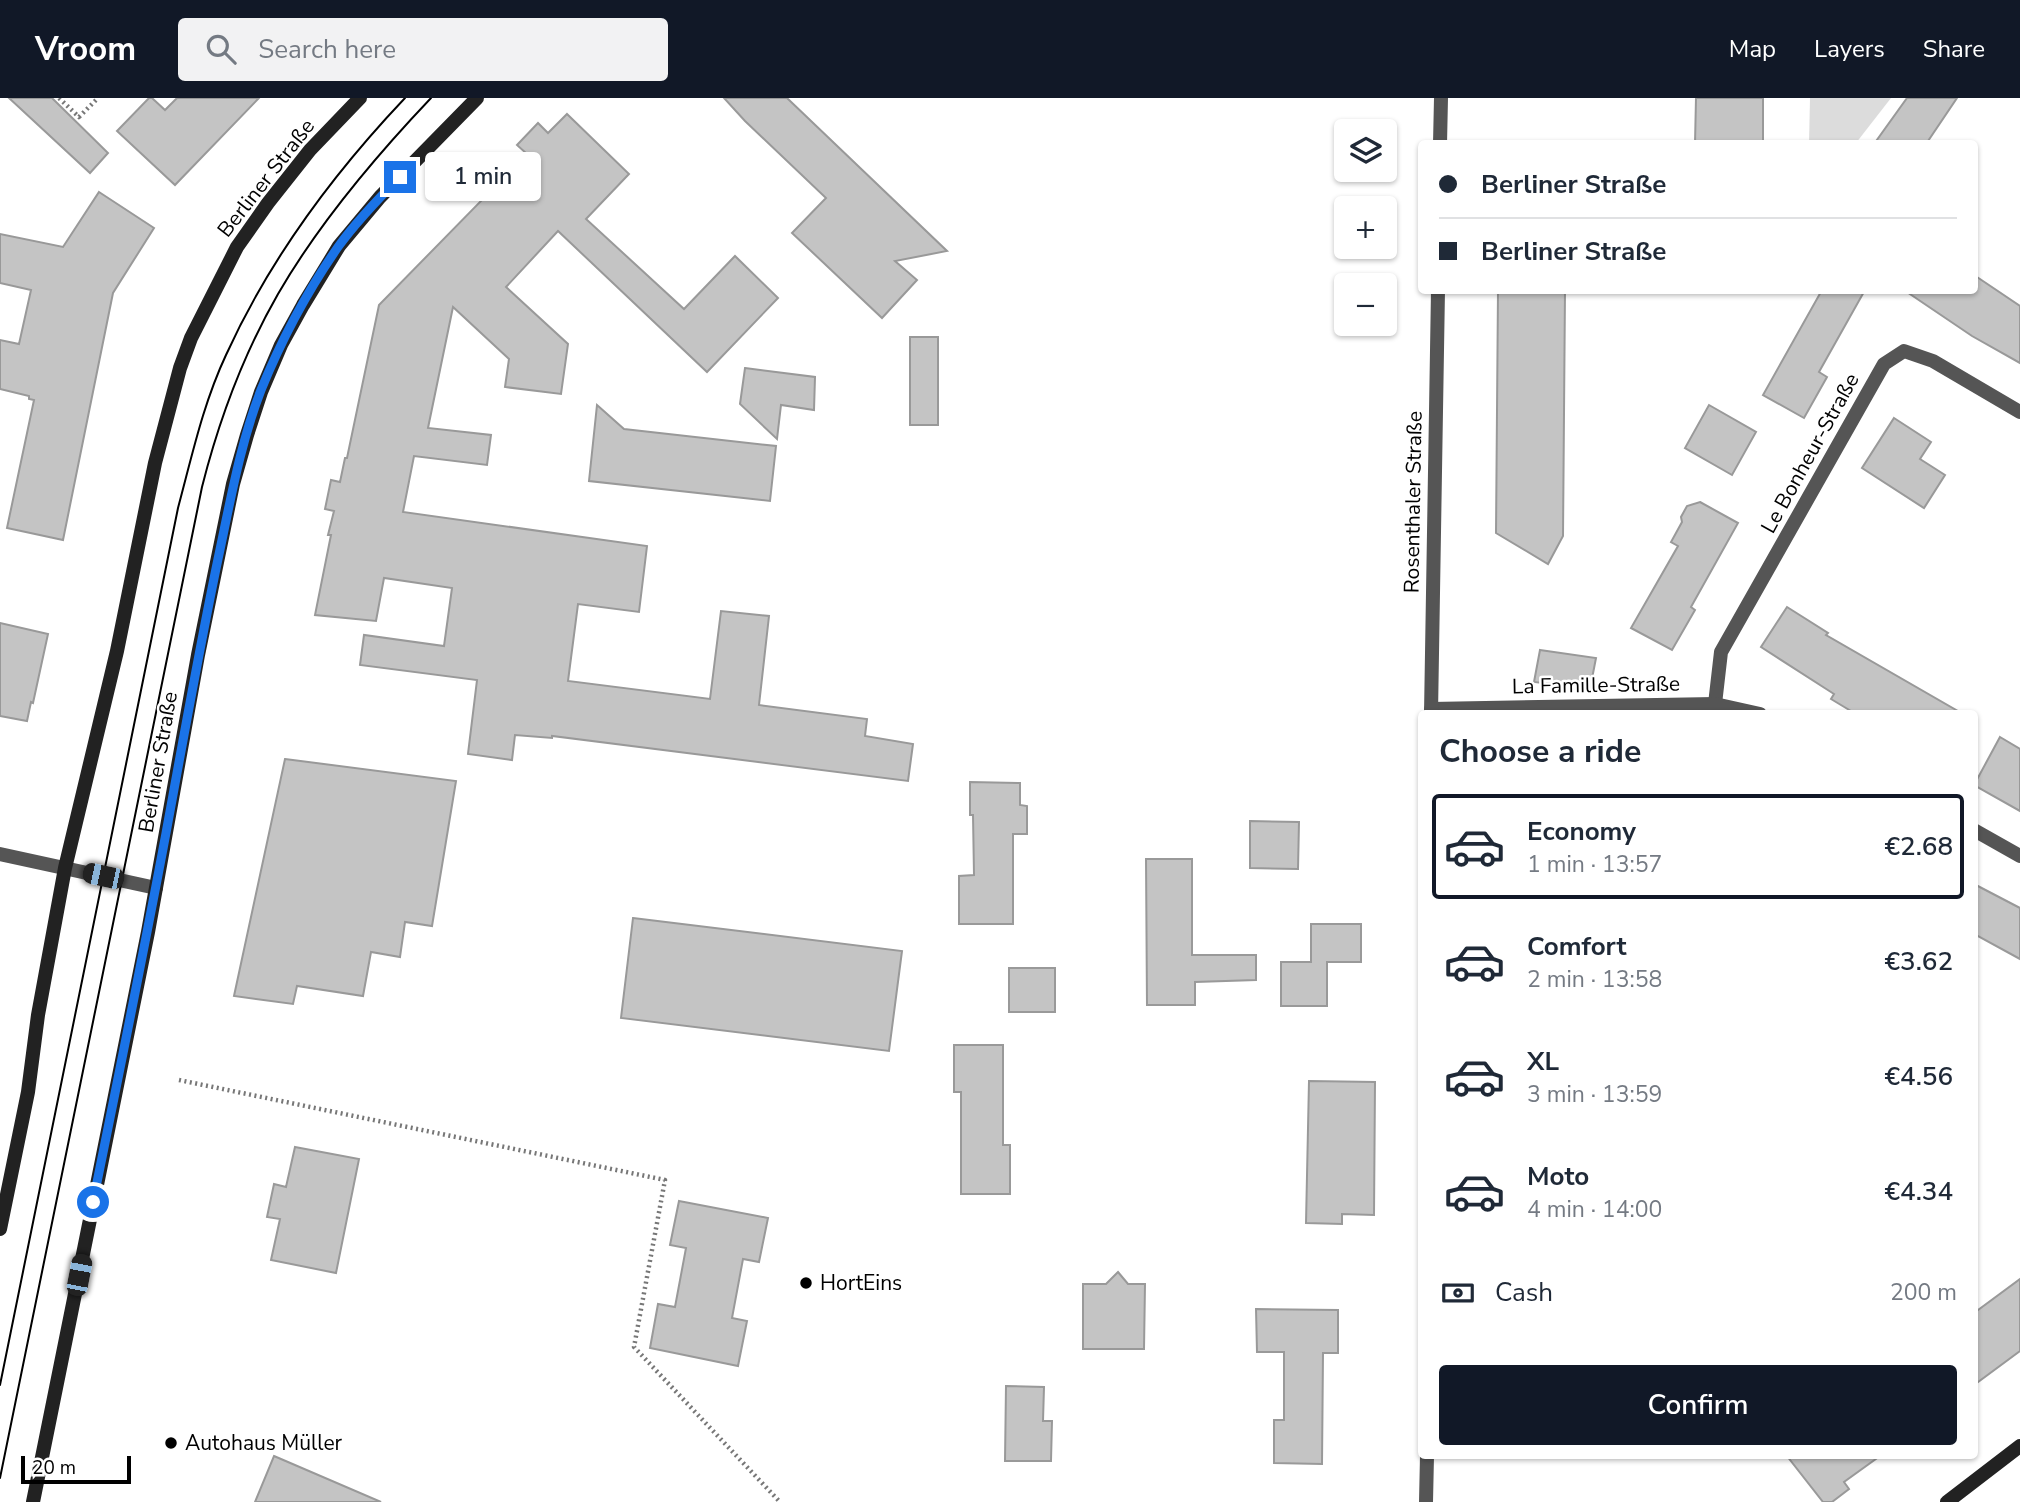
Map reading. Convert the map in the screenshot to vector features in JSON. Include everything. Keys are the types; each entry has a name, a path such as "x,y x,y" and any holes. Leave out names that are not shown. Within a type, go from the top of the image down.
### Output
{"main road":[{"name":"Berliner Straße","path":"0,1229 28,1092 38,1015 65,868 117,651 155,463 180,368 191,338 237,247 310,150 360,98"},
{"name":"Berliner Straße","path":"33,1502 156,888 198,655 231,497 247,435 281,345 339,246 380,197 477,98"},
{"path":"1947,1502 2020,1446"}],"street":[{"path":"1440,140 1441,98"},
{"name":"Rosenthaler Straße","path":"1431,710 1438,294"},
{"name":"Le Bonheur-Straße","path":"1716,704 1721,652 1884,364 1904,351 1933,362 2020,412"},
{"name":"La Famille-Straße","path":"1502,710 1716,704 1742,710"},
{"path":"1978,832 2020,856"},
{"path":"0,854 156,888"},
{"path":"1426,1502 1427,1459"}],"path":[{"path":"59,98 79,117 98,98"},
{"path":"179,1080 665,1180 634,1347 780,1502"}],"shaded area":[{"path":"1810,98 1891,98 1858,140 1809,140"}],"building":[{"path":"9,98 52,98 108,153 90,173"},
{"path":"149,98 165,110 177,98 259,98 175,185 117,131"},
{"path":"724,98 787,98 947,251 895,261 917,280 882,318 792,233 826,198"},
{"path":"1696,98 1763,98 1763,140 1695,140"},
{"path":"1907,98 1957,98 1929,140 1877,140"},
{"path":"567,114 629,174 586,219 684,309 735,256 778,298 707,372 558,231 506,287 568,344 561,394 505,387 509,359 453,307 428,428 491,435 487,465 414,456 403,512 647,546 639,612 578,604 568,681 710,699 721,611 769,616 759,705 867,719 865,736 913,744 908,781 552,736 515,735 512,760 468,754 477,680 360,665 364,635 444,646 452,588 384,578 376,621 315,615 334,511 325,509 331,480 340,482 347,458 379,305 527,154 517,145 538,123 548,133"},
{"path":"99,192 154,228 113,293 63,540 7,528 34,400 29,399 29,396 0,389 0,340 19,344 31,290 0,283 0,234 63,247"},
{"path":"1978,278 2020,306 2020,363 1972,336 1910,294 1978,294"},
{"path":"1498,294 1565,294 1563,536 1548,564 1496,533"},
{"path":"1820,294 1863,294 1819,372 1827,377 1804,418 1763,395"},
{"path":"910,337 938,337 938,425 910,425"},
{"path":"745,368 815,377 814,410 781,405 777,439 740,404"},
{"path":"597,405 624,429 776,446 770,501 589,481"},
{"path":"1709,405 1756,432 1732,475 1685,448"},
{"path":"1894,418 1931,442 1920,459 1945,475 1924,508 1862,468"},
{"path":"1700,502 1738,523 1691,607 1695,610 1672,650 1631,628 1678,546 1671,542 1687,506"},
{"path":"1787,607 1828,633 1826,635 1956,710 1849,710 1831,699 1834,694 1761,647"},
{"path":"0,623 48,634 27,721 0,716"},
{"path":"1540,650 1596,658 1590,689 1534,682"},
{"path":"2000,737 2020,749 2020,811 1978,787 1978,778"},
{"path":"285,759 456,781 432,926 405,922 400,957 371,952 363,996 297,986 293,1004 234,996"},
{"path":"970,782 1020,783 1020,805 1027,806 1027,834 1013,834 1013,924 959,924 959,876 974,875"},
{"path":"1250,821 1299,822 1298,869 1250,868"},
{"path":"1146,859 1192,859 1192,955 1256,955 1256,980 1195,982 1195,1005 1147,1005"},
{"path":"1978,886 2020,908 2020,959 1978,936"},
{"path":"633,918 902,951 889,1051 621,1018"},
{"path":"1311,924 1361,924 1361,962 1327,962 1327,1006 1281,1006 1281,962 1311,962"},
{"path":"1009,968 1055,968 1055,1012 1009,1012"},
{"path":"954,1045 1003,1045 1003,1145 1010,1145 1010,1194 961,1194 961,1092 954,1092"},
{"path":"1309,1081 1375,1082 1374,1215 1342,1214 1342,1224 1306,1223"},
{"path":"295,1147 359,1159 336,1273 271,1260 280,1219 267,1217 274,1184 286,1187"},
{"path":"679,1201 768,1218 759,1262 743,1259 732,1318 747,1321 738,1366 650,1348 658,1304 675,1307 686,1248 670,1245"},
{"path":"1118,1272 1128,1284 1145,1284 1144,1349 1083,1349 1083,1284 1106,1284"},
{"path":"2020,1279 2020,1351 1978,1382 1978,1310"},
{"path":"1256,1309 1338,1310 1338,1353 1323,1353 1322,1464 1274,1463 1274,1420 1284,1420 1284,1352 1257,1352"},
{"path":"1006,1386 1044,1387 1043,1421 1052,1421 1051,1461 1005,1461"},
{"path":"274,1456 381,1502 255,1502"},
{"path":"1789,1459 1876,1459 1844,1482 1849,1489 1832,1502 1823,1502"}],"tram line":[{"path":"0,1385 178,508 204,411 243,319 283,251 352,157 405,98"},
{"path":"0,1478 202,487 216,437 254,340 294,268 348,192 431,98"}],"place":[{"name":"HortEins","path":"806,1283"},
{"name":"Autohaus Müller","path":"171,1443"}],"route":[{"path":"93,1202 148,932 198,655 233,484 247,435 281,345 303,305 339,246 400,177"}]}
